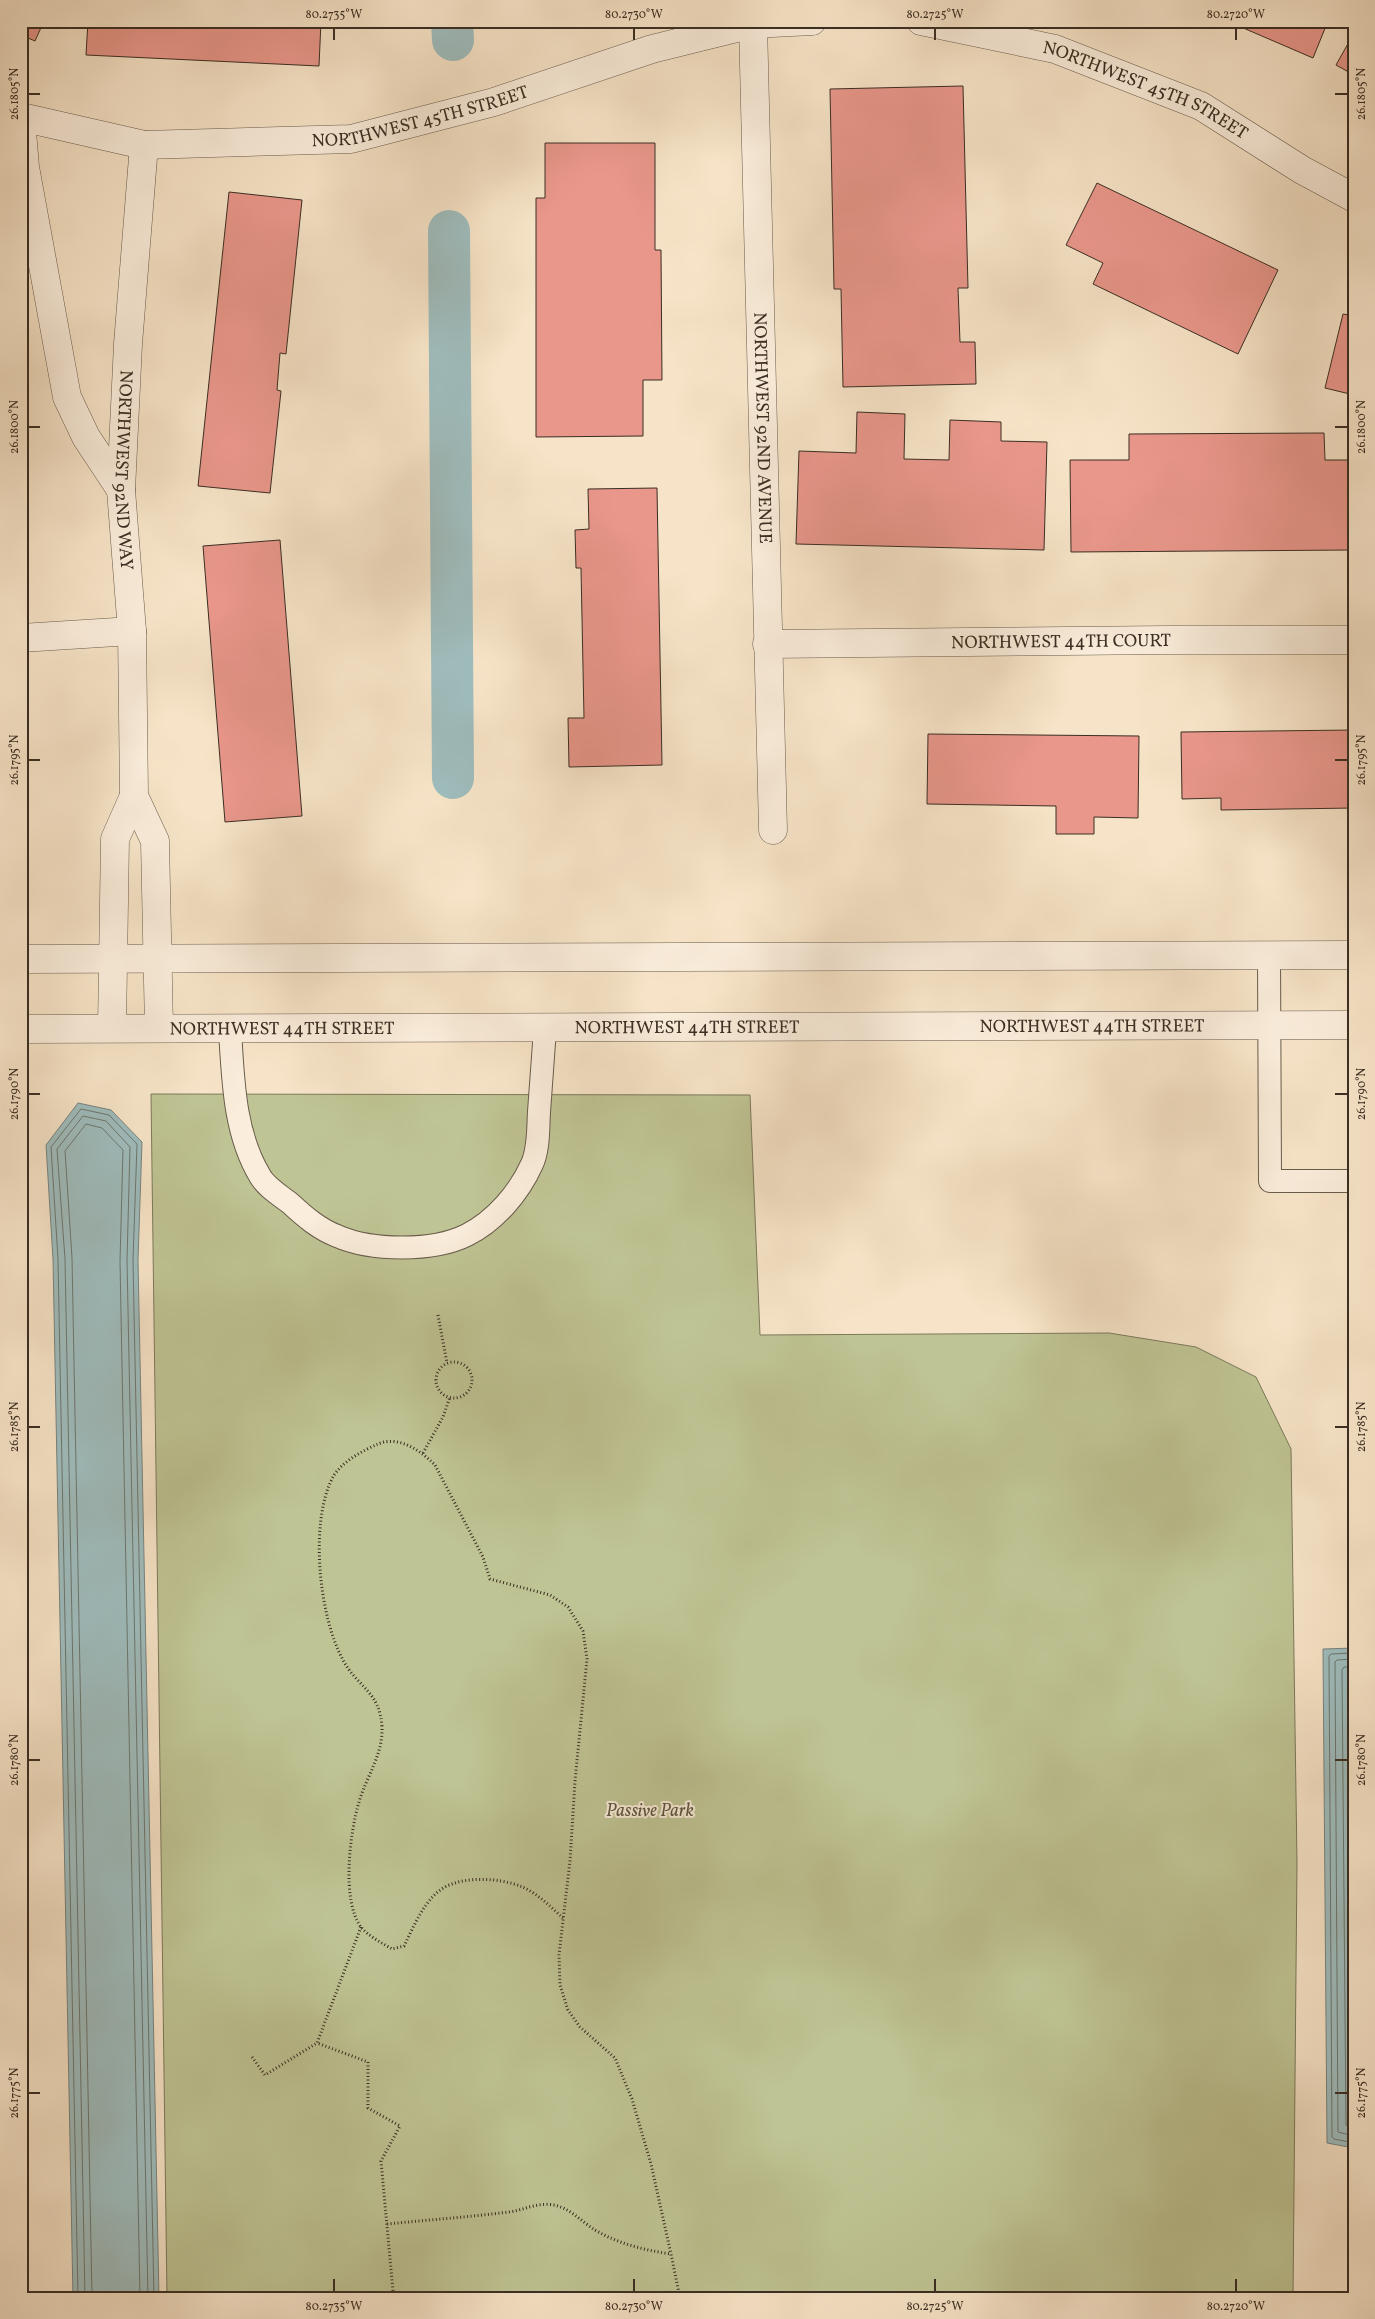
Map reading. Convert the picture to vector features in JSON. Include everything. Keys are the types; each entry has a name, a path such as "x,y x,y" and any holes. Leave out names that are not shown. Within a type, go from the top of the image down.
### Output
{"street":[{"name":"NORTHWEST 45TH STREET","path":"21,119 144,145 350,139 494,102 652,48 753,24 812,21"},
{"name":"NORTHWEST 45TH STREET","path":"921,21 1055,48 1201,106 1302,170 1354,198"},
{"name":"NORTHWEST 92ND AVENUE","path":"753,24 773,830"},
{"path":"21,119 25,166 67,397 86,437 121,490"},
{"name":"NORTHWEST 92ND WAY","path":"144,145 128,344 121,490 132,631 134,796 154,841 159,1028"},
{"path":"21,638 132,631"},
{"name":"NORTHWEST 44TH COURT","path":"767,644 1354,640"},
{"name":"NORTHWEST 92ND WAY","path":"112,1028 115,839 134,796"},
{"path":"21,958 1354,955"},
{"name":"NORTHWEST 44TH STREET","path":"21,1029 159,1028 230,1030 1354,1025"}],"lane":[{"path":"1269,955 1270,1182 1354,1182"},
{"path":"230,1030 236,1108 247,1151 261,1178 311,1222 338,1237 378,1247 405,1248 441,1243 465,1236 488,1222 517,1191 533,1162 545,1029"}],"path":[{"path":"438,1316 447,1363"},
{"path":"459,1362 465,1365 470,1370 473,1381 467,1393 456,1398 440,1391 436,1381 438,1371 447,1363 459,1362"},
{"path":"423,1453 450,1397"},
{"path":"563,1918 547,1903 521,1887 498,1881 471,1880 445,1887 424,1907 404,1946 392,1949 361,1927 352,1904 349,1875 352,1837 359,1801 382,1742 381,1719 373,1695 344,1662 331,1636 324,1607 320,1569 320,1533 325,1497 334,1475 364,1450 384,1441 407,1444 423,1453 435,1465 484,1557 490,1579 550,1595 568,1607 583,1631 588,1659 563,1918 559,1955 560,1985 568,2010 580,2027 615,2058 632,2099 648,2155 680,2298"},
{"path":"252,2056 264,2075 317,2042 361,1927"},
{"path":"317,2042 368,2062 368,2108 400,2126 381,2161 393,2291 406,2298"},
{"path":"387,2224 516,2211 534,2205 554,2204 570,2212 595,2230 621,2242 671,2254"}],"green space":[{"name":"Passive Park","path":"151,1094 750,1095 760,1335 1109,1333 1196,1347 1256,1377 1291,1449 1297,1863 1293,2298 167,2298"}],"water":[{"path":"78,1103 111,1110 142,1142 138,1260 159,2298 73,2298 53,1259 46,1145"},
{"path":"1354,1648 1354,2148 1327,2143 1323,1649"}],"building":[{"path":"21,21 44,21 35,41 21,35"},
{"path":"88,21 321,21 319,66 86,55"},
{"path":"1227,21 1328,21 1313,58"},
{"path":"1354,33 1354,75 1336,65"},
{"path":"963,86 968,288 958,288 960,342 975,342 976,384 843,387 841,289 834,289 830,89"},
{"path":"545,143 655,143 655,250 661,250 662,380 643,380 643,436 536,437 536,198 545,198"},
{"path":"1097,183 1278,270 1238,354 1093,284 1103,263 1066,245"},
{"path":"229,192 302,200 286,354 280,353 277,390 281,391 270,493 198,486"},
{"path":"1343,314 1354,316 1354,395 1325,388"},
{"path":"857,412 905,414 904,459 949,460 950,420 1001,422 1001,441 1047,442 1044,550 796,544 799,451 856,453"},
{"path":"1324,433 1325,460 1354,460 1354,550 1071,552 1070,460 1129,460 1129,434"},
{"path":"657,488 662,765 569,767 568,718 584,718 581,568 576,568 575,530 589,529 588,489"},
{"path":"280,540 302,816 225,822 203,546"},
{"path":"1354,730 1354,808 1221,810 1221,798 1182,799 1181,732"},
{"path":"928,734 1139,736 1138,818 1094,817 1094,834 1056,834 1056,806 927,804"},
{"path":"21,2207 25,2207 24,2298 21,2298"}],"waterway":[{"path":"452,21 453,40"},
{"path":"449,231 453,778"}]}
